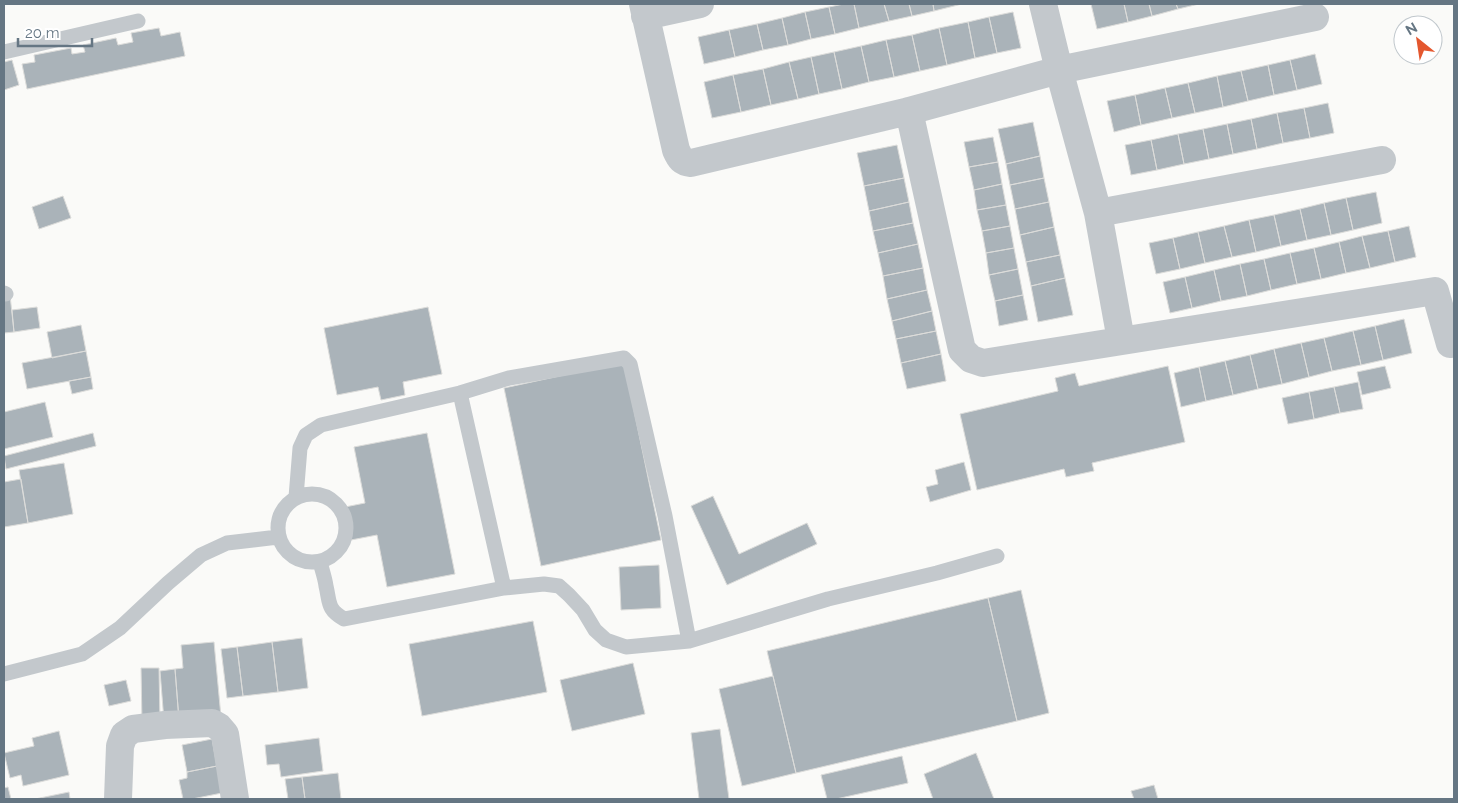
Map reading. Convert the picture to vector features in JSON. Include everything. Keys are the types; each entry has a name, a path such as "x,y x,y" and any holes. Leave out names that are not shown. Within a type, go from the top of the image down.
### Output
{"street":[{"path":"700,4 644,10 676,150 680,159 691,163 910,110 1058,70 1315,17"},
{"path":"1043,4 1058,70 1098,213 1121,340"},
{"path":"910,110 962,350 971,359 982,364 1121,340 1435,291 1450,344"},
{"path":"1098,213 1382,160"},
{"path":"118,799 120,746 124,735 133,729 175,724 212,723 225,734 235,799"}],"lane":[{"path":"4,52 138,21"},
{"path":"296,498 300,448 306,435 321,425 460,393 509,378 624,358 630,364 665,516 689,641"},
{"path":"460,393 504,588"},
{"path":"308,494 320,494 330,498 339,506 345,516 347,528 345,540 340,550 331,558 320,562 307,563 294,558 284,549 278,537 277,528 283,510 296,498 308,494"},
{"path":"4,674 82,654 120,628 168,583 202,555 227,543 278,537"},
{"path":"320,562 329,605 334,614 344,619 504,588 544,584 559,586 583,610 595,630 606,640 626,647 689,641 828,600 997,556"}],"building":[{"path":"854,4 859,28 835,34 829,7"},
{"path":"854,4 884,4 889,21 859,28"},
{"path":"884,4 909,4 912,16 889,21"},
{"path":"909,4 933,4 934,11 912,16"},
{"path":"933,4 962,4 934,11"},
{"path":"1091,4 1124,4 1128,22 1097,29"},
{"path":"1124,4 1149,4 1152,16 1128,22"},
{"path":"1149,4 1176,4 1178,9 1152,16"},
{"path":"1176,4 1199,4 1178,9"},
{"path":"829,7 835,34 811,39 805,12"},
{"path":"805,12 811,39 788,45 782,18"},
{"path":"1013,12 1021,48 997,53 989,17"},
{"path":"989,17 997,53 975,58 968,22"},
{"path":"782,18 788,45 763,50 757,24"},
{"path":"968,22 975,58 947,65 939,28"},
{"path":"757,24 763,50 735,57 729,30"},
{"path":"159,28 161,36 180,32 185,56 27,89 22,64 35,62 34,55 71,48 72,54 85,52 83,45 116,38 118,45 133,42 131,33"},
{"path":"939,28 947,65 920,71 912,35"},
{"path":"729,30 735,57 704,64 698,37"},
{"path":"912,35 920,71 894,77 886,40"},
{"path":"886,40 894,77 869,82 861,46"},
{"path":"861,46 869,82 842,89 834,52"},
{"path":"834,52 842,89 819,94 811,57"},
{"path":"1315,54 1322,84 1297,90 1290,60"},
{"path":"811,57 819,94 798,99 789,62"},
{"path":"12,60 19,85 4,90 4,62"},
{"path":"1290,60 1297,90 1274,95 1268,65"},
{"path":"789,62 798,99 771,105 763,69"},
{"path":"1268,65 1274,95 1248,101 1241,71"},
{"path":"763,69 771,105 741,112 733,75"},
{"path":"1241,71 1248,101 1223,107 1217,76"},
{"path":"733,75 741,112 712,118 704,82"},
{"path":"1217,76 1223,107 1195,113 1188,83"},
{"path":"1188,83 1195,113 1172,118 1165,88"},
{"path":"1165,88 1172,118 1141,125 1135,95"},
{"path":"1135,95 1141,125 1114,132 1107,101"},
{"path":"1328,103 1334,133 1310,138 1304,108"},
{"path":"1304,108 1310,138 1283,143 1277,113"},
{"path":"1277,113 1283,143 1257,149 1251,119"},
{"path":"1251,119 1257,149 1233,154 1227,124"},
{"path":"1033,122 1040,156 1006,164 998,129"},
{"path":"1227,124 1233,154 1209,159 1203,129"},
{"path":"1203,129 1209,159 1184,164 1178,134"},
{"path":"1178,134 1184,164 1157,170 1151,140"},
{"path":"993,137 998,162 969,167 964,142"},
{"path":"1151,140 1157,170 1131,175 1125,145"},
{"path":"897,145 904,178 864,186 857,153"},
{"path":"1040,156 1044,178 1010,185 1006,164"},
{"path":"998,162 1002,184 974,190 969,167"},
{"path":"904,178 909,202 869,211 864,186"},
{"path":"1044,178 1049,202 1015,209 1010,185"},
{"path":"1002,184 1006,205 977,210 974,190"},
{"path":"1376,192 1382,223 1353,230 1346,198"},
{"path":"63,196 71,218 39,229 32,207"},
{"path":"1346,198 1353,230 1331,235 1324,203"},
{"path":"909,202 913,223 873,231 869,211"},
{"path":"1049,202 1054,227 1020,235 1015,209"},
{"path":"1324,203 1331,235 1307,240 1300,209"},
{"path":"1006,205 1010,226 982,231 977,210"},
{"path":"1300,209 1307,240 1281,246 1274,215"},
{"path":"1274,215 1281,246 1256,252 1249,220"},
{"path":"1249,220 1256,252 1232,257 1224,226"},
{"path":"913,223 918,244 878,253 873,231"},
{"path":"1010,226 1014,248 986,253 982,231"},
{"path":"1224,226 1232,257 1205,263 1198,232"},
{"path":"1409,226 1416,257 1395,262 1388,231"},
{"path":"1054,227 1060,255 1026,262 1020,235"},
{"path":"1388,231 1395,262 1370,268 1362,236"},
{"path":"1198,232 1205,263 1180,269 1173,238"},
{"path":"1362,236 1370,268 1346,273 1339,242"},
{"path":"1173,238 1180,269 1156,274 1149,243"},
{"path":"1339,242 1346,273 1321,279 1314,248"},
{"path":"918,244 923,268 883,276 878,253"},
{"path":"1014,248 1018,269 989,275 986,253"},
{"path":"1314,248 1321,279 1297,284 1290,253"},
{"path":"1290,253 1297,284 1271,290 1264,259"},
{"path":"1060,255 1065,278 1031,286 1026,262"},
{"path":"1264,259 1271,290 1247,296 1240,264"},
{"path":"1240,264 1247,296 1221,301 1214,270"},
{"path":"923,268 927,290 887,299 883,276"},
{"path":"1018,269 1023,295 995,301 989,275"},
{"path":"1214,270 1221,301 1192,308 1185,277"},
{"path":"1185,277 1192,308 1170,313 1163,282"},
{"path":"1065,278 1073,315 1038,322 1031,286"},
{"path":"927,290 932,311 892,321 887,299"},
{"path":"10,295 14,332 4,333 4,296"},
{"path":"1023,295 1028,320 999,326 995,301"},
{"path":"37,307 40,328 14,332 12,310"},
{"path":"428,307 442,374 403,382 405,395 381,400 378,387 337,395 324,328"},
{"path":"932,311 936,331 896,339 892,321"},
{"path":"1404,319 1412,353 1383,360 1375,326"},
{"path":"81,325 86,351 52,358 47,332"},
{"path":"1375,326 1383,360 1361,365 1353,331"},
{"path":"936,331 941,354 901,363 896,339"},
{"path":"1353,331 1361,365 1332,371 1324,338"},
{"path":"1324,338 1332,371 1309,377 1301,343"},
{"path":"1301,343 1309,377 1282,384 1274,349"},
{"path":"1274,349 1282,384 1258,389 1250,355"},
{"path":"86,351 91,377 27,389 22,363"},
{"path":"941,354 946,381 907,389 901,363"},
{"path":"1250,355 1258,389 1233,395 1225,361"},
{"path":"1225,361 1233,395 1206,401 1199,367"},
{"path":"624,362 661,540 541,566 504,388"},
{"path":"1168,366 1185,442 1092,463 1094,471 1066,477 1064,469 977,490 960,414 1058,391 1055,378 1075,373 1079,386"},
{"path":"1385,366 1391,388 1362,395 1357,372"},
{"path":"1199,367 1206,401 1181,407 1174,373"},
{"path":"91,377 93,389 72,394 69,381"},
{"path":"1358,382 1363,409 1340,413 1334,387"},
{"path":"1334,387 1340,413 1314,419 1309,392"},
{"path":"1309,392 1314,419 1288,424 1282,398"},
{"path":"45,402 53,437 4,449 4,412"},
{"path":"93,433 96,446 6,469 4,456"},
{"path":"427,433 455,574 387,587 377,535 351,540 345,507 365,503 354,447"},
{"path":"964,462 971,490 930,502 926,487 938,484 935,470"},
{"path":"64,463 73,514 28,523 19,470"},
{"path":"21,479 28,523 4,527 4,482"},
{"path":"713,496 739,554 807,523 817,544 727,585 691,506"},
{"path":"659,565 661,608 621,610 619,567"},
{"path":"1021,590 1049,713 1017,721 988,598"},
{"path":"988,598 1017,721 796,773 767,651"},
{"path":"533,621 547,692 422,716 409,644"},
{"path":"302,638 308,688 278,692 272,642"},
{"path":"214,642 221,717 179,720 175,669 183,668 181,645"},
{"path":"272,642 278,692 243,696 237,647"},
{"path":"237,647 243,696 227,698 221,649"},
{"path":"633,663 645,714 572,731 560,680"},
{"path":"141,668 159,668 160,722 142,723"},
{"path":"175,669 179,720 164,721 160,671"},
{"path":"773,676 796,773 742,786 719,689"},
{"path":"126,680 131,701 109,706 104,685"},
{"path":"720,729 729,799 699,799 691,733"},
{"path":"59,731 69,775 23,786 21,775 10,778 4,753 34,746 32,738"},
{"path":"319,738 323,771 281,777 279,764 267,765 265,745"},
{"path":"212,739 217,766 187,772 182,745"},
{"path":"976,753 994,799 933,799 924,774"},
{"path":"902,756 908,783 836,799 827,799 821,775"},
{"path":"217,766 222,793 183,799 179,780 187,778 187,772"},
{"path":"338,773 341,799 305,799 302,777"},
{"path":"302,777 305,799 288,799 285,779"},
{"path":"1154,785 1158,799 1134,799 1131,791"},
{"path":"8,787 11,799 4,799 4,788"},
{"path":"69,792 70,799 35,799"}]}
